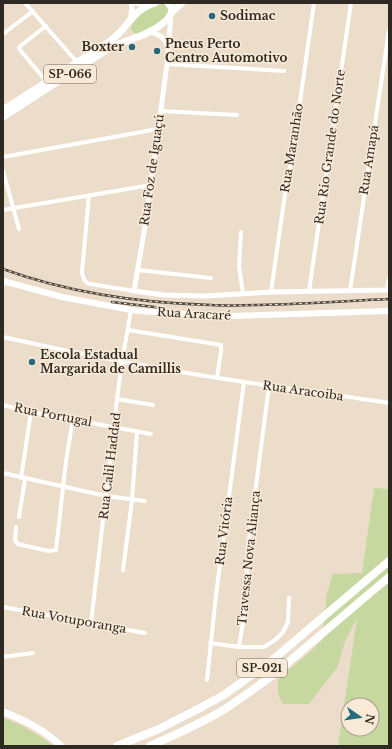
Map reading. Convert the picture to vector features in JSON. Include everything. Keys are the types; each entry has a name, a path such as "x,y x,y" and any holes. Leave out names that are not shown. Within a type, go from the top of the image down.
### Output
{"highway":[{"name":"SP-021","path":"117,746 159,729 224,695 270,662 389,561"},
{"name":"SP-021","path":"150,746 169,738 217,713 253,690 278,671 389,577"}],"main road":[{"path":"168,3 171,7 172,13"},
{"name":"SP-066","path":"3,117 111,48 149,32 161,25 182,3"},
{"name":"SP-066","path":"3,110 109,42 139,11 153,4"},
{"path":"130,21 127,30 128,32 132,36 139,36"},
{"name":"Rua Aracaré","path":"3,281 62,297 131,310 163,313 233,316 389,311"},
{"path":"3,712 34,726 61,746"}],"street":[{"path":"25,3 77,62"},
{"path":"130,21 132,8 131,3"},
{"path":"136,3 143,5 153,4"},
{"name":"Rua Maranhão","path":"271,292 314,3"},
{"name":"Rua Rio Grande do Norte","path":"309,291 351,3"},
{"path":"3,34 33,11"},
{"name":"Rua Foz de Iguaçú","path":"134,291 161,111 172,13"},
{"path":"46,26 19,47 47,82"},
{"name":"Rua Amapá","path":"350,291 389,30"},
{"path":"149,32 163,37 169,49"},
{"path":"167,64 284,71"},
{"path":"161,111 237,115"},
{"path":"3,157 158,129"},
{"path":"3,172 19,229"},
{"path":"3,210 151,184"},
{"path":"89,195 82,272 83,279 86,283 134,291 205,296 271,292 388,290 389,278"},
{"path":"241,232 239,266 243,294"},
{"path":"138,270 211,278"},
{"name":"Rua Calil Haddad","path":"91,623 117,399 131,310"},
{"path":"128,330 221,345 217,378"},
{"name":"Rua Aracoiba","path":"3,337 122,362 269,386 389,403"},
{"name":"Rua Vitória","path":"207,680 210,643 244,382"},
{"name":"Travessa Nova Aliança","path":"239,647 245,610 248,547 269,386"},
{"path":"117,399 153,405"},
{"name":"Rua Portugal","path":"3,405 31,412 151,434"},
{"path":"19,517 31,412"},
{"path":"16,527 15,540 19,545 52,551 56,550 66,461 73,419"},
{"path":"123,570 132,500 137,432"},
{"path":"3,474 106,496 145,501"},
{"path":"210,643 239,647 264,647 275,640 283,632 288,622 289,598"},
{"name":"Rua Votuporanga","path":"3,607 146,633"},
{"path":"3,657 33,652"}],"green space":[{"path":"166,4 169,10 163,19 151,28 137,34 134,33 131,29 135,19 152,7"},
{"path":"374,488 389,489 389,746 338,746 340,733 340,737 380,737 380,697 345,697 357,618 345,642 337,668 309,704 283,704 278,694 278,681 281,676 308,654 322,640 327,593 333,574 362,573"},
{"path":"3,718 10,720 36,734 54,746 3,746"}],"railway":[{"path":"3,269 79,290 158,302 235,305 389,299"},
{"path":"112,302 163,308"}],"place":[{"name":"Sodimac","path":"212,16"},
{"name":"Boxter","path":"132,47"},
{"name":"Pneus Perto Centro Automotivo","path":"157,51"},
{"name":"Escola Estadual Margarida de Camillis","path":"32,362"}]}
